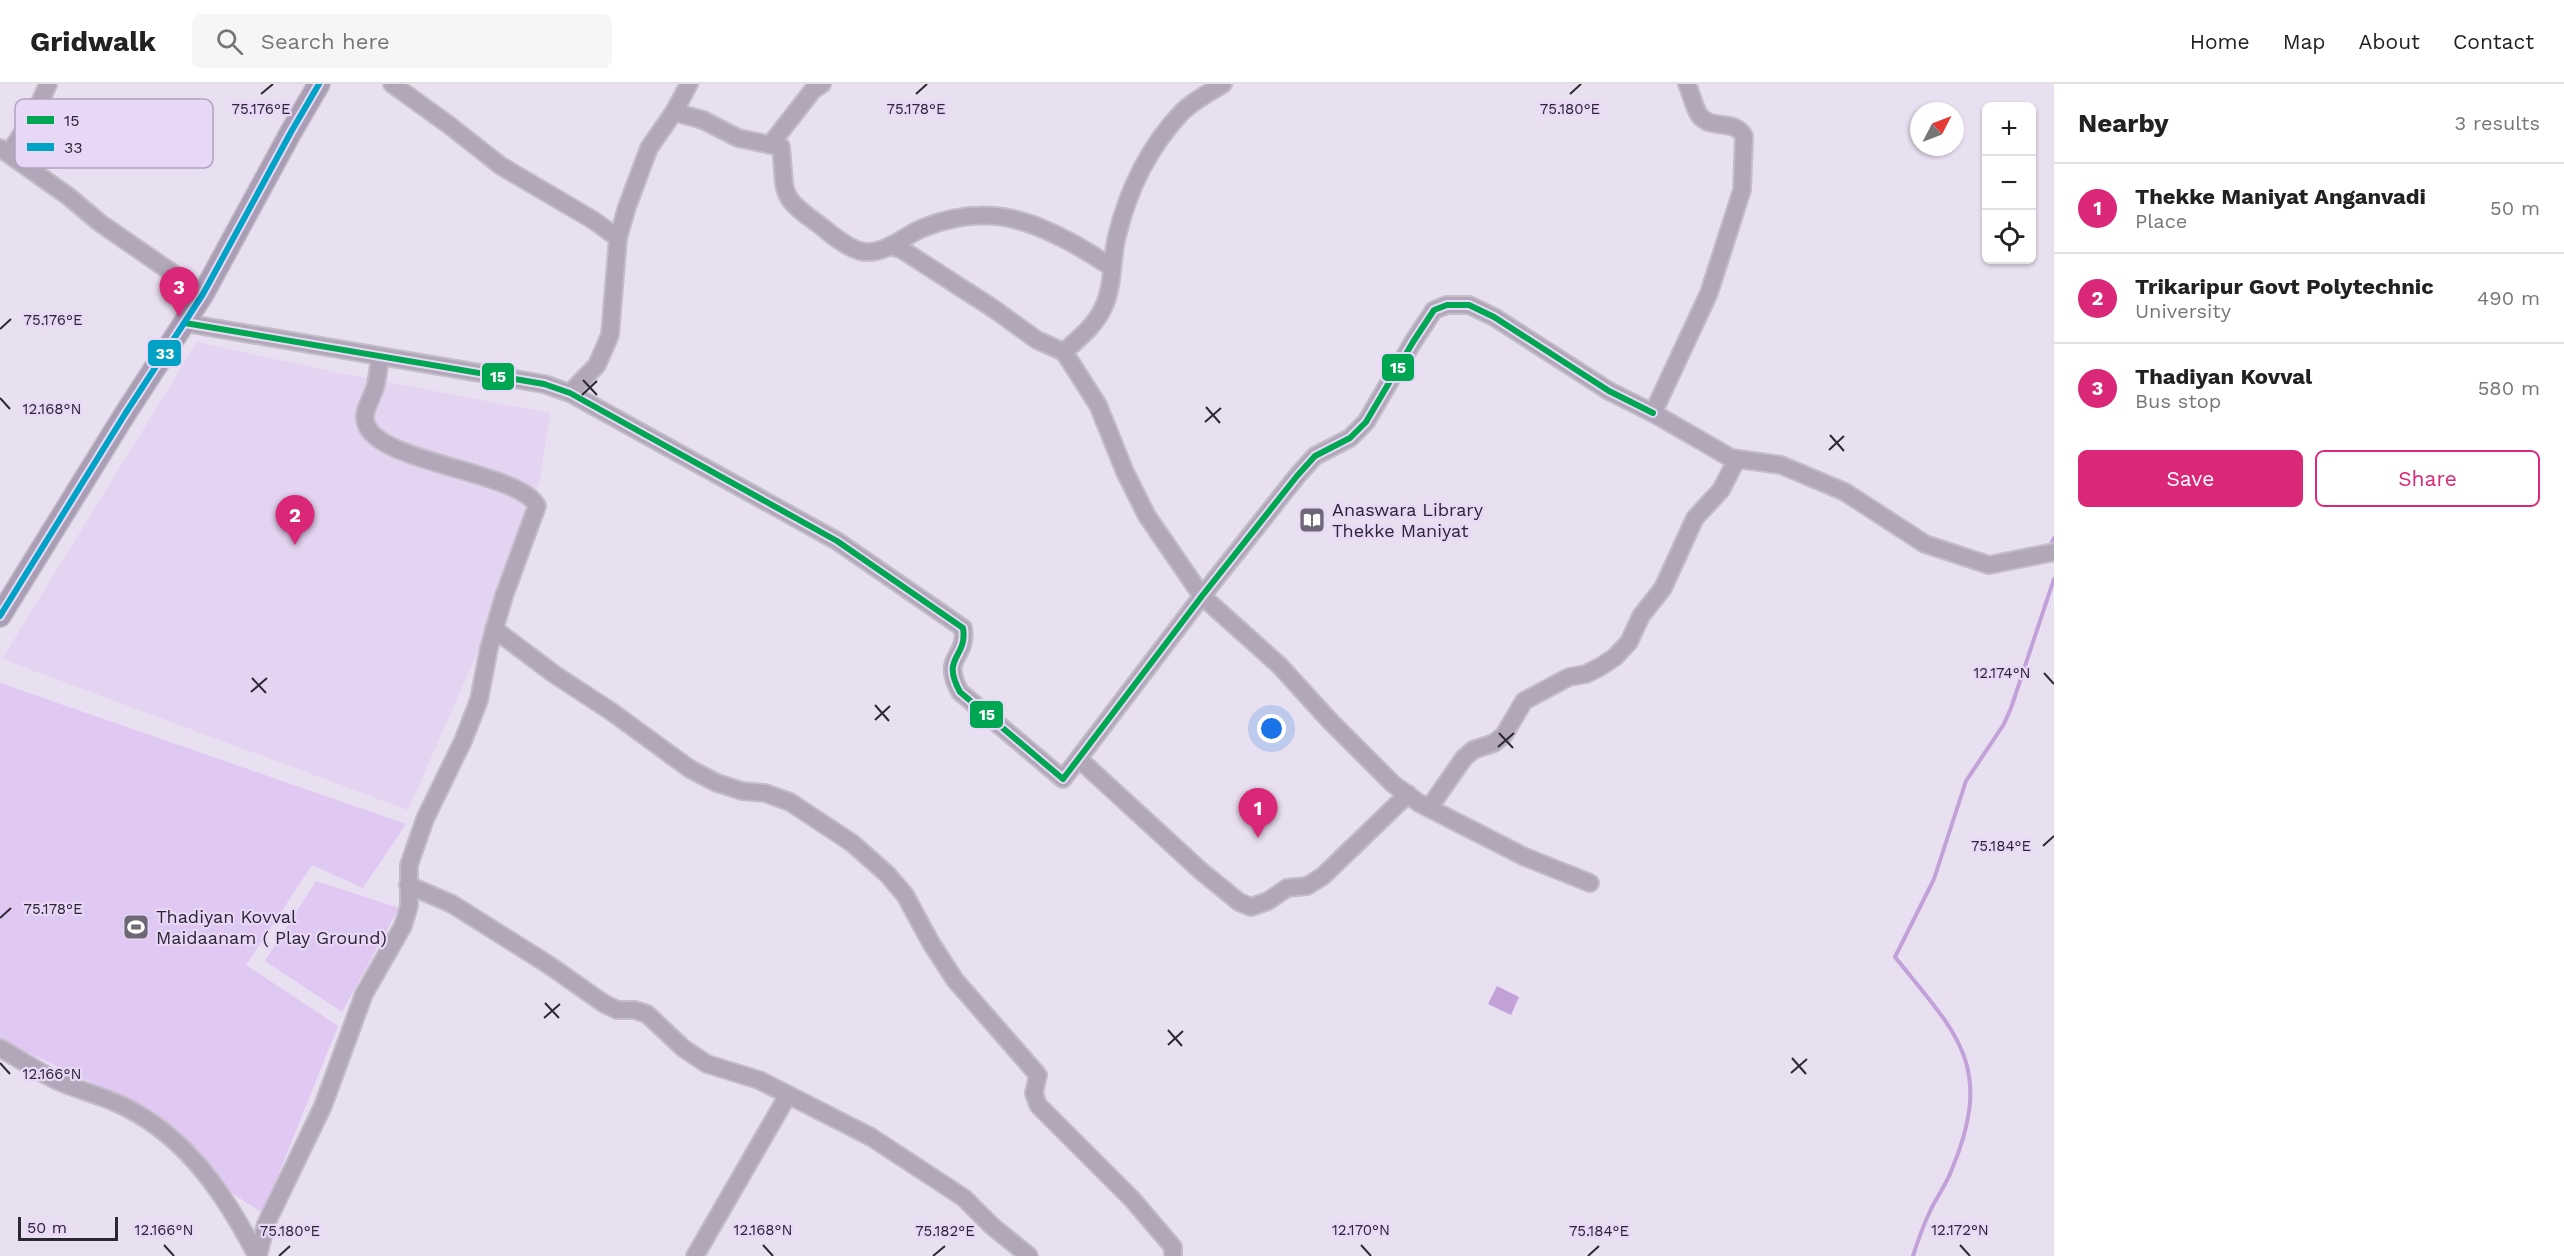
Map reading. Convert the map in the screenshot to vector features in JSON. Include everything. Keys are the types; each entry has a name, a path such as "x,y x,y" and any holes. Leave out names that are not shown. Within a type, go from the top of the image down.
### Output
{"main road":[{"path":"0,616 125,414 203,294 320,84"}],"street":[{"path":"42,99 48,84"},
{"path":"392,84 449,124 501,166 593,220 618,238"},
{"path":"570,393 597,365 610,335 618,238 627,207 649,148 674,112 688,84"},
{"path":"770,145 813,90 822,84"},
{"path":"1064,352 1089,329 1103,308 1117,236 1131,189 1142,165 1182,111 1223,84"},
{"path":"1653,413 1709,293 1742,190 1744,136 1740,129 1715,125 1700,116 1687,84"},
{"path":"674,112 702,120 738,138 781,147 782,186 790,202 800,212 837,238 860,250 873,251 890,246 921,229 957,217 995,216 1046,231 1111,267"},
{"path":"4,151 15,138"},
{"path":"28,168 68,196 100,223 203,294"},
{"path":"890,246 901,249 994,309 1037,340 1064,352 1098,405 1125,472 1147,516 1202,596 1279,664 1340,731 1393,784 1429,808 1525,857 1590,883"},
{"path":"185,323 544,384 570,393 837,541 963,628 965,638 953,661 952,676 960,692 1063,779 1202,596 1315,456 1350,438 1366,422 1434,310 1447,305 1469,305 1494,317 1609,391 1653,413 1731,458 1781,465 1845,492 1925,544 1989,565 2054,552"},
{"path":"257,1256 266,1224 323,1106 364,994 403,926 409,906 409,865 425,819 463,741 479,700 494,629 537,506 534,501 517,490 404,452 376,439 368,431 364,417 376,384 380,356"},
{"path":"1429,808 1464,758 1473,750 1494,743 1504,735 1524,701 1569,676 1586,674 1600,667 1615,657 1629,642 1641,616 1663,588 1695,518 1721,489 1737,459"},
{"path":"494,629 690,769 717,783 742,792 765,793 790,802 852,843 887,874 905,895 931,943 955,980 1038,1075 1035,1093 1038,1105 1132,1199 1173,1247 1173,1256"},
{"path":"1079,759 1201,872 1239,902 1251,907 1268,901 1287,888 1307,886 1323,876 1407,794"},
{"path":"408,885 452,904 549,965 603,1003 617,1010 635,1010 647,1014 682,1048 707,1064 759,1080 862,1132 964,1198 992,1226 1029,1256"},
{"path":"0,1048 59,1082 129,1108 158,1127 192,1156 213,1182 257,1256"},
{"path":"695,1256 788,1095"}],"shaded area":[{"path":"197,342 339,373 550,413 540,479 496,610 408,810 2,659"},
{"name":"Thadiyan Kovval Maidaanam ( Play Ground)","path":"0,683 406,824 363,888 312,865 246,965 338,1026 263,1213 221,1186 125,1099 0,1039"},
{"path":"316,881 399,908 342,1012 265,961"},
{"path":"1497,986 1519,997 1511,1015 1488,1004"}],"waterway":[{"path":"2052,542 2054,538"},
{"path":"1913,1256 1928,1215 1950,1174 1964,1133 1970,1103 1969,1077 1963,1053 1952,1031 1895,957 1934,879 1966,781 2004,724 2011,708 2054,579"}],"transit line":[{"name":"33","path":"0,616 125,414 203,294 319,84"},
{"name":"15","path":"185,323 544,384 570,393 837,541 963,628 962,646 953,664 955,680 960,692 1063,779 1202,596 1297,476 1315,456 1350,438 1366,422 1434,310 1447,305 1469,305 1494,317 1609,391 1653,413"}],"place":[{"name":"Thadiyan Kovval","path":"179,317"},
{"name":"Anaswara Library Thekke Maniyat","path":"1312,520"},
{"name":"Trikaripur Govt Polytechnic","path":"295,545"},
{"name":"Thekke Maniyat Anganvadi","path":"1258,838"},
{"name":"Thadiyan Kovval Maidaanam ( Play Ground)","path":"136,927"}]}
